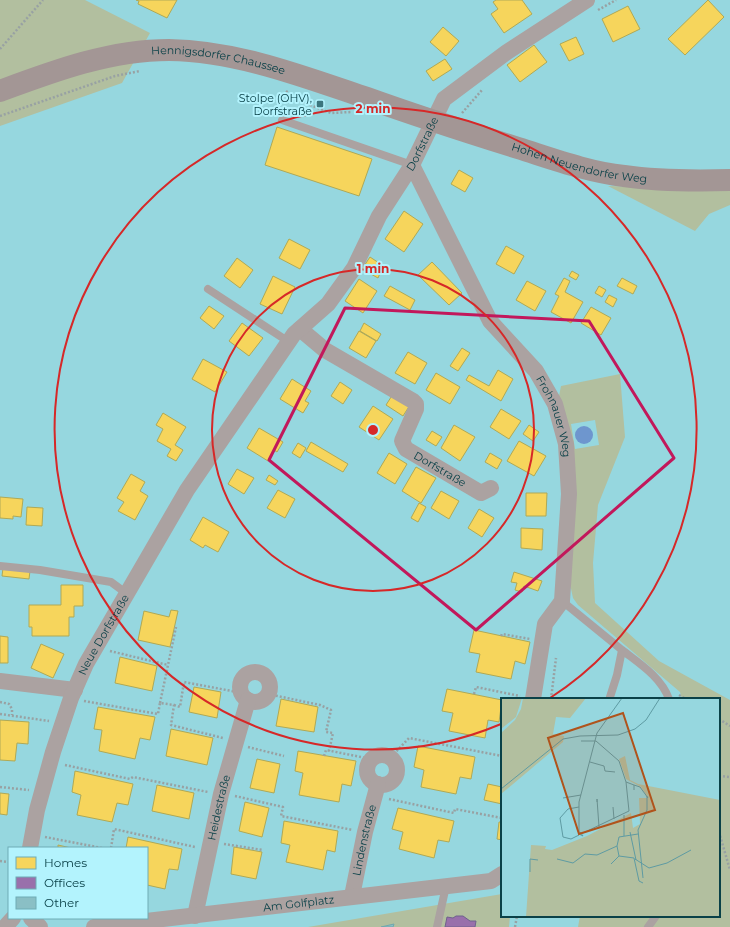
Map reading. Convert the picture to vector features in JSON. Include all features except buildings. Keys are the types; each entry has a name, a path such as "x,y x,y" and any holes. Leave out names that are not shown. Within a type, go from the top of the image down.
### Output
{"main road":[{"name":"Hennigsdorfer Chaussee","path":"0,91 67,66 131,53 168,50 217,54 288,71 432,121"},
{"name":"Hohen Neuendorfer Weg","path":"432,121 583,168 622,176 664,181 730,180"}],"street":[{"name":"Dorfstraße","path":"220,441 289,342 300,329 328,304 354,268 379,216 412,165 444,99 507,52 587,0"},
{"name":"Frohnauer Weg","path":"412,165 490,321 536,371 555,404 566,444 569,494 562,602"},
{"name":"Dorfstraße","path":"300,329 325,350 416,404 416,409 402,441 406,449 481,493 491,488"},
{"name":"Neue Dorfstraße","path":"31,841 50,761 73,694 94,647 187,490 220,441"},
{"path":"529,698 545,624 562,602"},
{"name":"Heidestraße","path":"195,916 221,793 235,742 244,696 241,681 244,676 254,672 260,673 267,678 270,687 268,694"},
{"path":"0,681 73,694"},
{"path":"244,696 259,701 268,694"},
{"path":"381,754 391,757 396,763 397,774 391,782 382,785 376,790 367,774 367,766 370,759 381,754"},
{"name":"Lindenstraße","path":"352,896 365,832 376,790"},
{"name":"Am Golfplatz","path":"94,927 491,881 501,875"},
{"path":"5,927 12,919"},
{"path":"32,919 40,927"}],"lane":[{"path":"282,120 412,165"},
{"path":"208,289 289,342"},
{"path":"0,566 40,570 111,582 126,593"},
{"path":"562,602 649,671 666,689 669,698"},
{"path":"610,697 617,675 622,650"},
{"path":"437,927 446,886"},
{"path":"648,927 655,917"}],"path":[{"path":"0,48 43,0"},
{"path":"0,116 115,76 141,71"},
{"path":"281,89 288,91 297,100 331,113 350,112 358,114"},
{"path":"462,111 470,114"},
{"path":"73,694 158,714 176,627"},
{"path":"501,636 502,634 542,641"},
{"path":"94,647 168,665"},
{"path":"160,703 180,707 184,682 244,696"},
{"path":"474,694 476,687 529,698"},
{"path":"268,694 320,704 331,710 326,732 333,733 329,751"},
{"path":"0,702 9,704 12,708 12,716"},
{"path":"174,706 171,725 284,756"},
{"path":"0,714 63,723"},
{"path":"720,720 730,726"},
{"path":"391,757 409,738 501,756"},
{"path":"324,756 326,750 370,759"},
{"path":"50,761 130,779 133,777 221,793 283,807 281,816 365,832"},
{"path":"720,776 730,778"},
{"path":"0,787 42,792"},
{"path":"376,790 454,813 455,809 501,818"},
{"path":"111,847 114,829 209,846 264,850"},
{"path":"720,835 730,870"},
{"path":"31,841 92,847"},
{"path":"516,927 517,917"}],"highlighted area":[{"path":"345,308 589,321 674,458 476,630 269,460"}],"green space":[{"path":"0,0 85,0 150,33 122,83 0,126"},
{"path":"608,186 730,189 730,205 709,214 695,231"},
{"path":"620,374 625,437 598,505 593,563 595,603 659,661 730,700 730,927 578,927 580,917 720,917 720,698 682,698 680,692 578,605 573,598 570,584 559,396 561,386","holes":["595,420 599,445 575,449 571,424"]},
{"path":"501,894 501,917 510,917 509,927 308,927"}],"water":[{"path":"584,426 588,427 592,431 592,439 588,443 584,444 580,443 576,439 575,435 576,431 580,427"}],"place":[{"name":"Stolpe (OHV), Dorfstraße","path":"320,104"}]}
